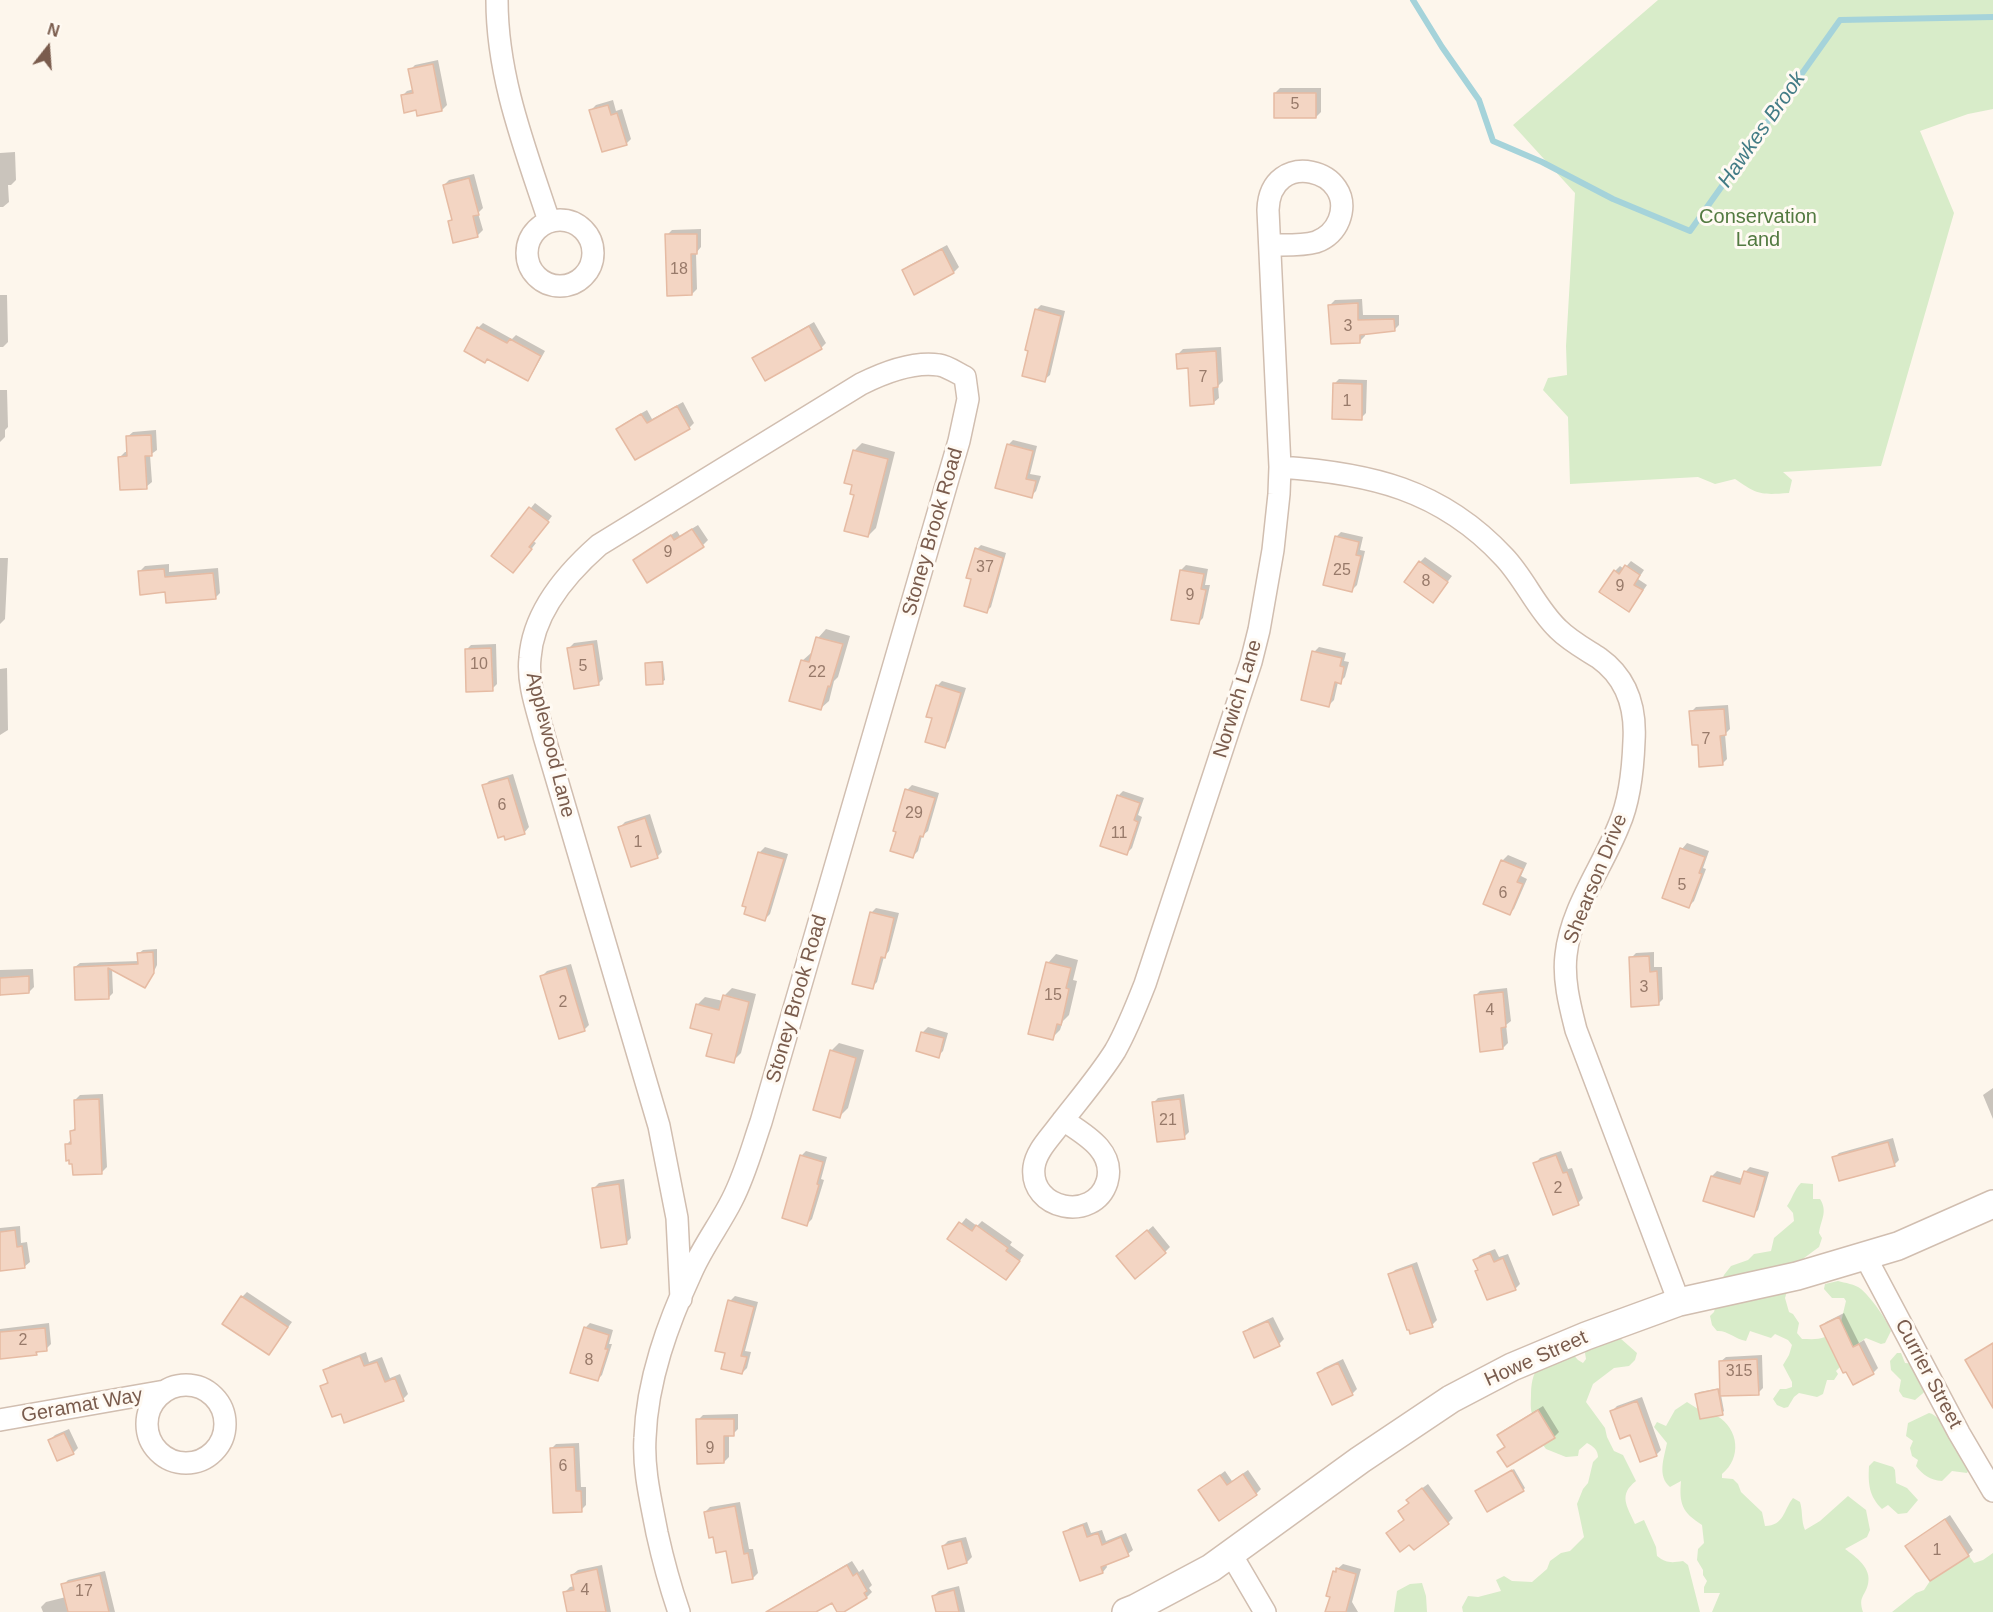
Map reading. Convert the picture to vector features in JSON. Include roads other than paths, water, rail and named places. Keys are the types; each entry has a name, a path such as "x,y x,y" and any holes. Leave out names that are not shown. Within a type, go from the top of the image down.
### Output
{"street":[{"path":"497,0 497,25 504,76 549,222"},
{"name":"Norwich Lane","path":"1063,1120 1114,1052 1145,984 1242,692 1259,630 1269,573 1280,467 1270,245"},
{"name":"Applewood Lane","path":"681,1299 677,1218 660,1126 544,736 531,684 530,659 534,635 544,611 559,587 577,564 599,545 861,384 886,372 940,365 965,377"},
{"name":"Stoney Brook Road","path":"679,1612 666,1575 647,1486 645,1438 652,1383 660,1353 692,1270 734,1197 761,1122 959,441 968,399 965,377"},
{"name":"Shearson Drive","path":"1280,467 1312,469 1372,479 1432,500 1484,537 1505,558 1558,630 1601,660 1616,674 1625,687 1632,704 1635,722 1628,797 1618,828 1572,928 1566,955 1567,988 1576,1030 1679,1302"},
{"name":"Howe Street","path":"1126,1612 1211,1568 1360,1460 1451,1399 1512,1367 1586,1336 1679,1302 1797,1276 1898,1246 1993,1204"},
{"name":"Currier Street","path":"1865,1256 1959,1433 1993,1491"},
{"name":"Geramat Way","path":"0,1420 165,1391"},
{"path":"1231,1554 1265,1612"}],"waterway":[{"name":"Hawkes Brook","path":"1413,0 1479,100 1493,141 1542,162 1613,199 1690,231 1840,20 1993,17"}],"park label":[{"name":"Conservation Land","path":"1758,228"}]}
